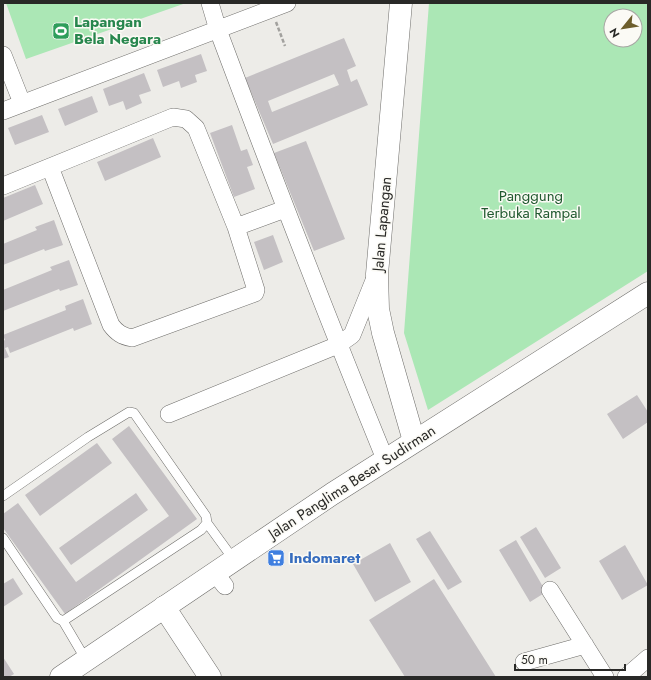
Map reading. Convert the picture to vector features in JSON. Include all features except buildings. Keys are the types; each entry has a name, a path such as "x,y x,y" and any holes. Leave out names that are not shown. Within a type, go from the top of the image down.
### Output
{"main road":[{"name":"Jalan Lapangan","path":"401,3 377,274 378,309 382,333 414,441"},
{"name":"Jalan Panglima Besar Sudirman","path":"61,677 164,607 220,579 234,560 385,459 648,293"},
{"path":"164,607 210,677"}],"street":[{"path":"211,3 218,30 285,209 338,345 385,459"},
{"path":"3,110 279,6"},
{"path":"3,54 22,103"},
{"path":"3,186 168,119 174,117 186,118 196,128 236,227 256,290 255,293 132,338 124,337 117,333 111,325 50,167"},
{"path":"236,227 285,209"},
{"path":"169,414 338,345 352,335 377,274"},
{"path":"550,590 606,677"},
{"path":"524,662 585,645"},
{"path":"626,677 648,658"}],"lane":[{"path":"3,496 88,437 129,412 134,413 206,516 207,523 234,560"},
{"path":"63,621 201,530 207,523"},
{"path":"3,538 58,618 63,621 86,660"}],"path":[{"path":"279,6 285,46"}],"green space":[{"name":"Lapangan Bela Negara","path":"6,3 186,3 26,59"},
{"name":"Panggung Terbuka Rampal","path":"429,3 648,3 648,271 428,410 404,333"}],"place":[{"name":"Lapangan Bela Negara","path":"61,31"},
{"name":"Indomaret","path":"276,558"}]}
